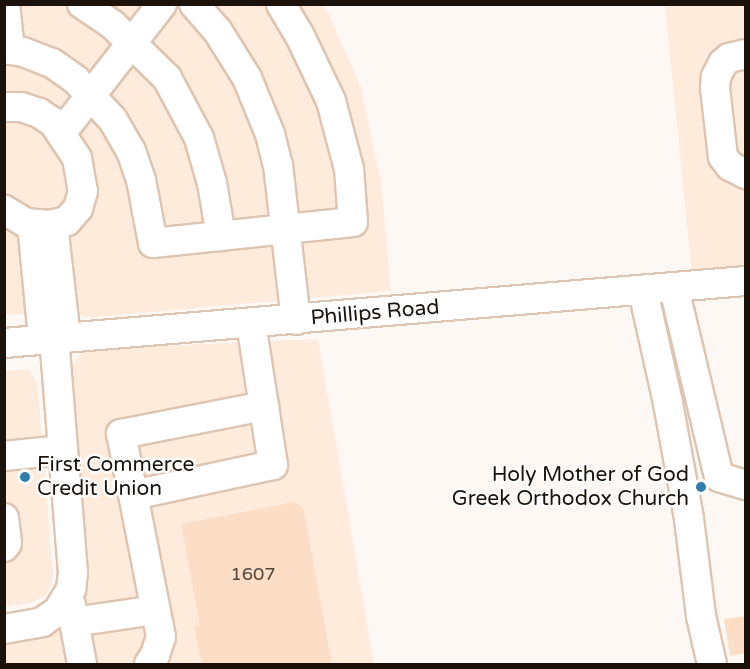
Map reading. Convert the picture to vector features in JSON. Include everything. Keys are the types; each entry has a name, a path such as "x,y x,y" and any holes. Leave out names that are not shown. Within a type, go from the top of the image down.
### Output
{"street":[{"path":"5,4 8,50 52,63 91,95 119,128 131,151 141,180 153,243 353,222 349,169 332,101 300,36 281,4"},
{"path":"82,4 113,25 132,42 167,78 184,106 199,138 212,183 221,236"},
{"path":"62,132 162,4"},
{"path":"194,4 217,30 247,78 270,134 278,165 296,320"},
{"path":"746,54 729,58 723,63 716,77 723,157 730,166 746,174"},
{"path":"4,107 21,107 39,112 53,122 62,132 77,158 82,191 78,208 67,221 43,224 4,210"},
{"path":"4,628 42,622 58,611 68,594 73,573 43,224"},
{"name":"Phillips Road","path":"4,343 746,281"},
{"path":"674,288 719,477 746,485"},
{"path":"643,291 669,403 689,519 701,616 712,664"},
{"path":"133,495 273,465 251,323"},
{"path":"149,664 155,655 161,637 121,434 264,406"},
{"path":"4,456 63,450"},
{"path":"4,518 7,543 4,547"},
{"path":"68,594 82,664"},
{"path":"74,622 155,610"}],"shaded area":[{"path":"5,5 322,5 329,15 361,88 381,183 391,291 94,317 5,314"},
{"path":"665,5 745,5 745,269 692,273"},
{"path":"318,339 374,664 5,664 5,640 44,636 55,632 67,625 86,597 90,575 70,371 80,354 93,349"},
{"name":"First Commerce Credit Union","path":"28,369 37,382 53,573 50,588 44,597 31,603 5,606 5,371"}],"building":[{"path":"294,502 303,507 332,664 202,664 194,626 200,625 181,524"},
{"path":"746,616 746,653 730,656 724,619"}],"place":[{"name":"First Commerce Credit Union","path":"25,477"},
{"name":"Holy Mother of God Greek Orthodox Church","path":"701,487"}]}
